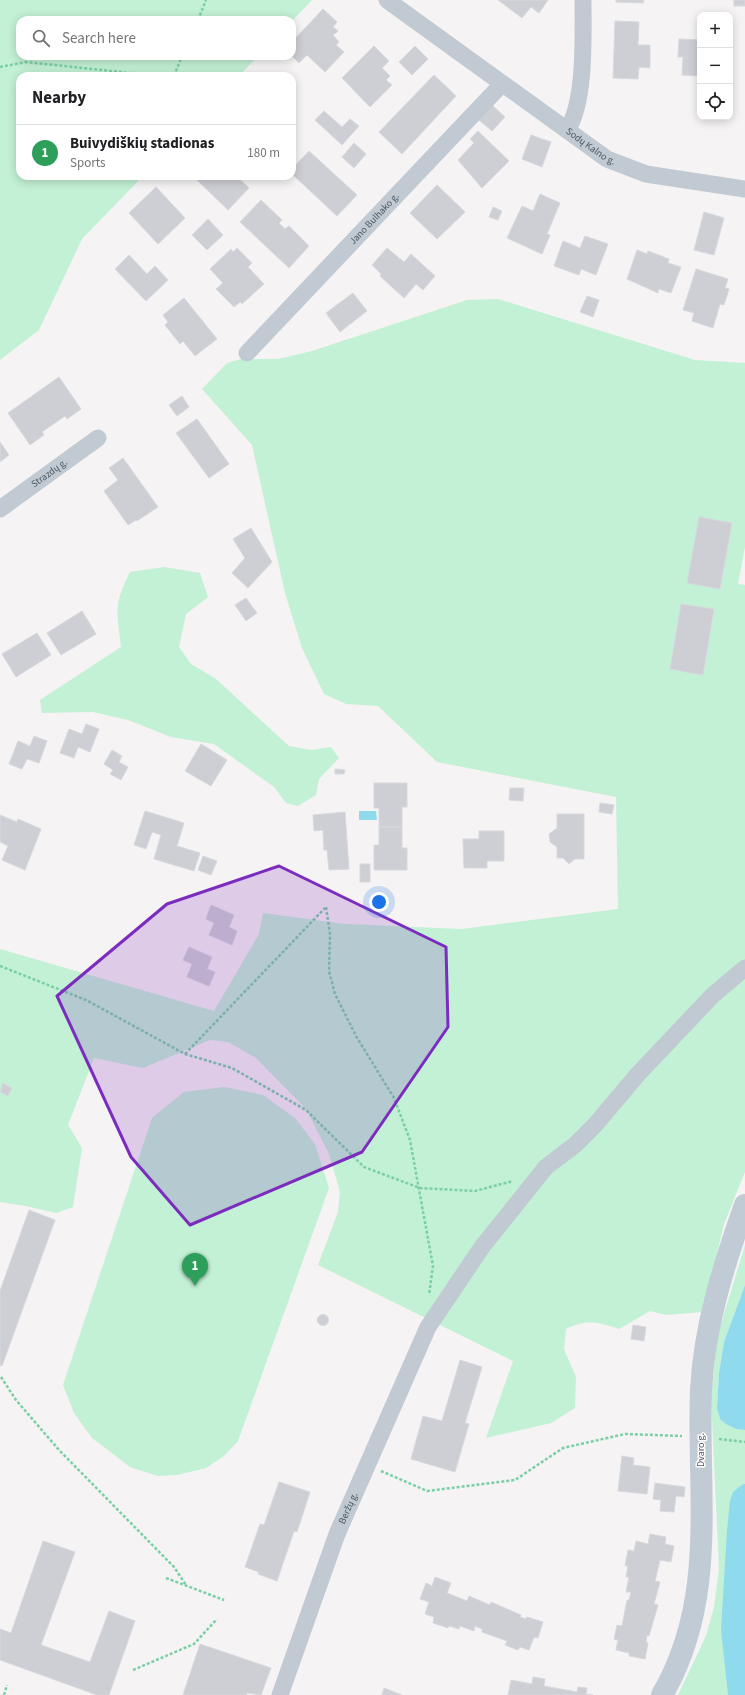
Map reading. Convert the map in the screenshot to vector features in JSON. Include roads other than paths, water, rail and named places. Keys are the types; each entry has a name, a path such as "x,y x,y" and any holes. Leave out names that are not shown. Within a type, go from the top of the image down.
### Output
{"main road":[{"name":"Dvaro g.","path":"662,1695 682,1655 698,1597 702,1552 701,1436 705,1350 713,1311 745,1205"}],"street":[{"path":"387,0 567,130"},
{"name":"Sodų Kalno g.","path":"583,0 582,53 578,92 574,114 567,130 607,159 627,168 646,174 745,189"},
{"name":"Jano Bulhako g.","path":"247,353 502,84"},
{"name":"Strazdų g.","path":"0,509 98,438"},
{"name":"Beržų g.","path":"280,1695 337,1534 428,1327 482,1247 546,1167 574,1145 595,1125 638,1074 713,995 745,968"}],"water":[{"path":"359,811 376,811 377,820 359,820"},
{"path":"745,1285 745,1430 736,1429 726,1424 720,1419 717,1408 719,1373 724,1342"},
{"path":"745,1484 745,1695 728,1695 721,1630 727,1530 730,1501 733,1492"}],"place":[{"name":"Buivydiškių stadionas","path":"195,1286"}]}
